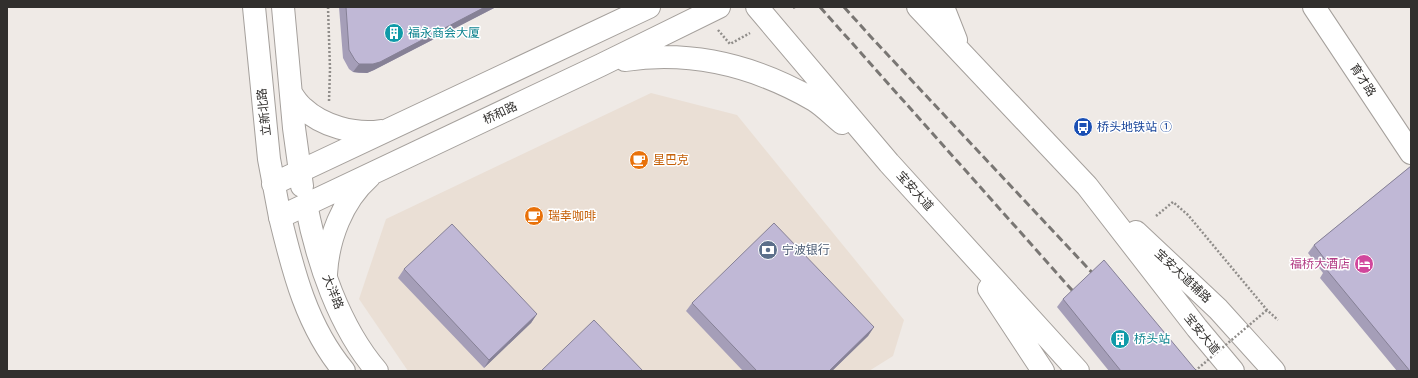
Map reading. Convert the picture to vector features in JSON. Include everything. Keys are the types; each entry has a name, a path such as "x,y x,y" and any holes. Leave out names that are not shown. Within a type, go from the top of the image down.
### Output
{"main road":[{"name":"立新北路","path":"254,7 265,126 280,217"},
{"path":"283,7 294,128 306,204"},
{"path":"591,34 613,7"},
{"path":"274,184 649,7"},
{"name":"宝安大道","path":"757,7 888,163 1078,371"},
{"name":"宝安大道","path":"918,7 1086,186 1197,328 1233,371"},
{"path":"943,7 962,54"},
{"name":"育才路","path":"1314,7 1411,153"},
{"name":"桥和路","path":"280,217 705,15 718,18"},
{"path":"601,65 648,56 677,56 731,64 754,72 815,101 888,163"},
{"path":"291,93 302,108 318,119 349,130 362,132 386,131"},
{"path":"326,274 333,234 343,212 367,178 377,170"},
{"name":"宝安大道辅路","path":"1086,186 1218,309 1274,371"},
{"name":"大洋路","path":"306,204 314,242 332,293 350,331 362,351 377,371"},
{"path":"280,217 302,294 319,334 344,371"},
{"path":"953,234 1043,371"}],"path":[{"path":"328,7 330,69 328,123"},
{"path":"718,18 730,44 750,33"},
{"path":"1156,216 1173,202 1188,214 1267,310 1278,320"},
{"path":"1195,371 1267,310"}],"shaded area":[{"path":"651,93 737,115 904,320 893,356 869,371 408,371 359,299 386,219"}],"building":[{"name":"福永商会大厦","path":"346,7 485,7 380,62 373,64 359,64 349,50"},
{"name":"福桥大酒店","path":"1411,166 1410,371 1326,269 1330,266 1314,245"},
{"path":"774,223 874,327 829,371 757,371 692,303"},
{"path":"452,224 537,314 489,360 404,269"},
{"name":"桥头站","path":"1104,260 1197,371 1121,371 1063,299"},
{"path":"594,320 643,371 541,371"}],"railway":[{"path":"820,7 1079,298"},
{"path":"844,7 1099,280"}],"place":[{"name":"福永商会大厦","path":"394,33"},
{"name":"桥头地铁站 ①","path":"1083,127"},
{"name":"星巴克","path":"639,160"},
{"name":"瑞幸咖啡","path":"534,216"},
{"name":"宁波银行","path":"768,250"},
{"name":"福桥大酒店","path":"1364,264"},
{"name":"桥头站","path":"1120,339"}]}
